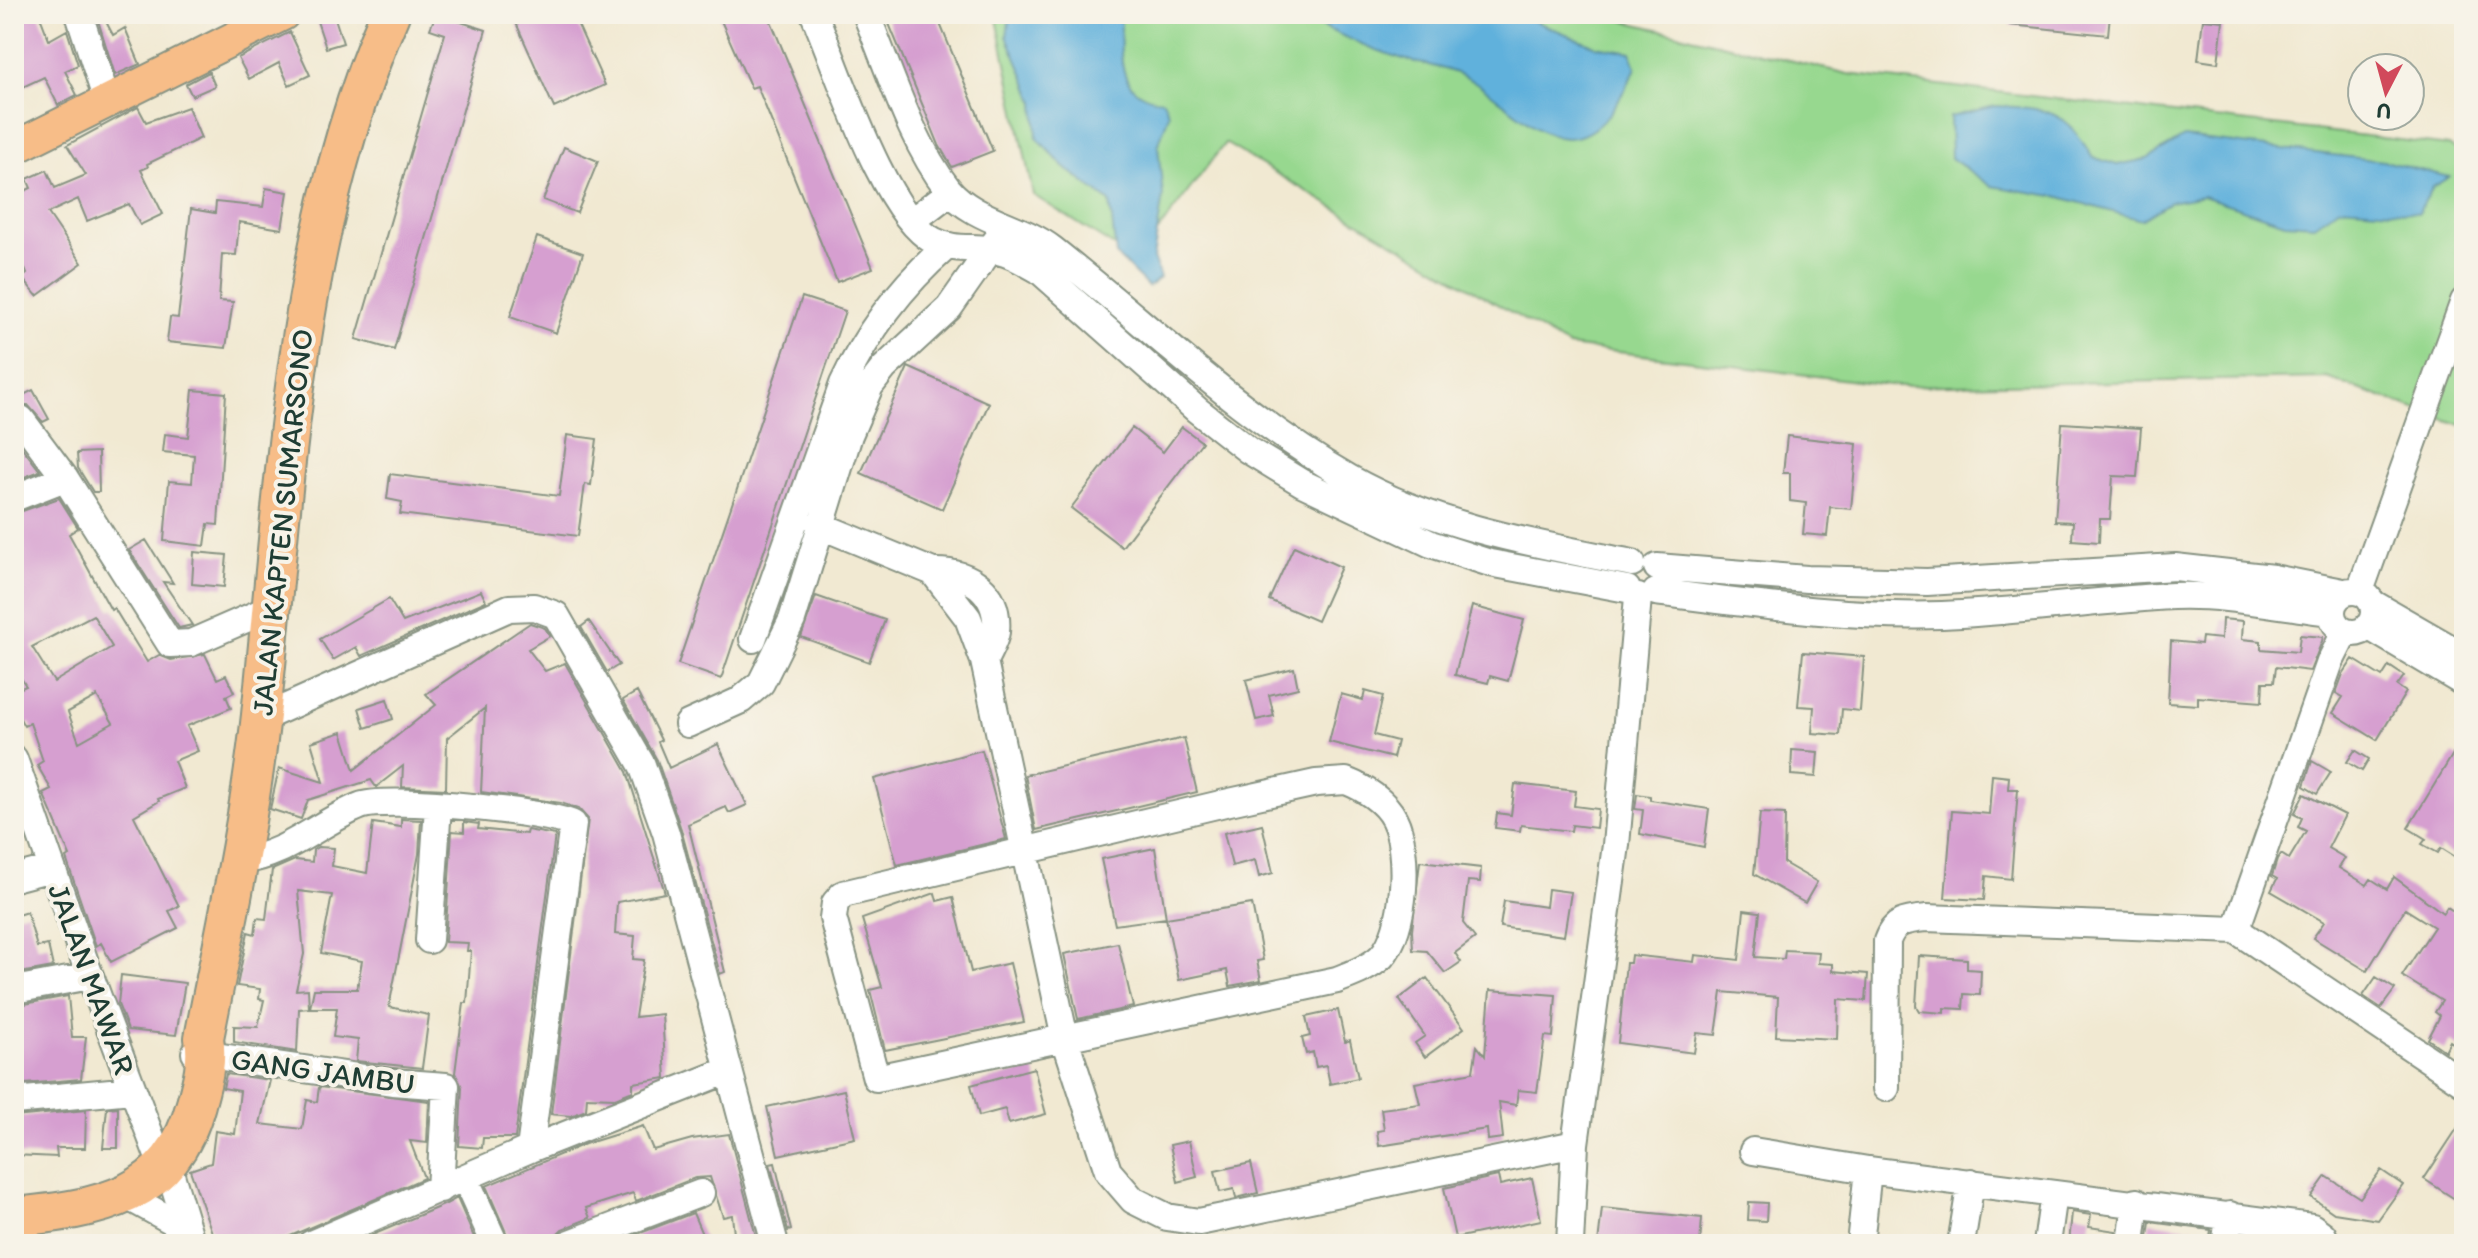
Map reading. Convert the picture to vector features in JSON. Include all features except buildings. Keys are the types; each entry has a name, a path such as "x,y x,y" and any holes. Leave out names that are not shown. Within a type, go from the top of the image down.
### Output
{"highway":[{"name":"JALAN KAPTEN SUMARSONO","path":"19,1221 85,1208 125,1195 162,1159 202,1049 238,861 260,719 303,325 344,146 390,14"},
{"name":"JALAN KAPTEN SUMARSONO","path":"19,1221 111,1184 162,1159"}],"main road":[{"path":"14,148 281,15"}],"street":[{"path":"79,14 107,101"},
{"path":"866,14 920,140 950,192 1048,246 1267,425 1350,479 1394,499 1642,582"},
{"path":"816,15 889,192 929,238 946,247 989,249 1011,255 1039,270 1197,410 1248,450 1302,483 1431,544 1587,584 1807,579 1927,582 2175,567 2273,578 2464,656"},
{"path":"912,221 950,192"},
{"path":"688,724 741,700 761,683 792,620 849,435 870,386 884,368 949,308 989,249 1011,227"},
{"path":"753,639 843,384 859,350 905,286 946,247"},
{"path":"2236,930 2330,662 2353,609 2464,301"},
{"path":"21,419 65,478 170,644 177,647 191,643 271,608"},
{"path":"14,498 65,478"},
{"path":"819,525 933,572 950,572 975,580 994,607 996,633 984,661 1065,1039 1108,1171 1116,1184 1133,1200 1183,1221 1199,1222 1575,1144"},
{"path":"1570,1244 1575,1144 1616,845 1642,582"},
{"path":"260,719 509,608 534,607 556,615 642,765 666,833 775,1244"},
{"path":"2353,609 2464,683"},
{"name":"JALAN MAWAR","path":"17,776 132,1090 162,1159"},
{"path":"1346,781 1366,789 1394,818 1405,858 1397,928 1384,954 1371,965 1337,980 1065,1039 876,1078 833,918 835,903 843,894 1301,786 1346,781"},
{"path":"238,861 274,854 371,802 510,812 568,821 574,826 530,1149"},
{"path":"429,940 438,806"},
{"path":"14,878 52,868"},
{"path":"1886,1088 1886,948 1890,932 1902,921 1926,918 2236,930 2464,1083"},
{"path":"14,990 90,976"},
{"name":"GANG JAMBU","path":"202,1049 392,1082 446,1086 449,1090 441,1139 440,1189"},
{"path":"311,1244 466,1180 530,1149 729,1070"},
{"path":"14,1101 132,1090"},
{"path":"1753,1151 1868,1170 2312,1227 2323,1235 2326,1244"},
{"path":"162,1159 189,1236"},
{"path":"1860,1244 1868,1170"},
{"path":"466,1180 495,1244"},
{"path":"1961,1244 1971,1182"},
{"path":"568,1244 701,1193"},
{"path":"2047,1244 2054,1194"},
{"path":"125,1195 189,1236"},
{"path":"2131,1244 2136,1202"},
{"path":"2225,1244 2230,1215"}],"green space":[{"path":"996,14 1610,14 1632,23 1848,74 2449,146 2464,155 2464,426 2327,378 1898,386 1568,346 1225,143 1136,260 1033,195"}],"water":[{"path":"1010,14 1114,14 1121,23 1122,62 1130,84 1137,92 1163,100 1169,114 1158,146 1163,196 1153,258 1160,278 1148,287 1116,255 1110,202 1064,167 1037,138 1035,102 1007,36"},
{"path":"1296,14 1517,14 1596,46 1631,52 1636,68 1617,102 1600,123 1579,136 1566,138 1542,131 1464,76 1371,48"},
{"path":"1995,106 2028,108 2053,114 2073,129 2092,157 2117,165 2147,159 2184,137 2383,161 2449,177 2433,187 2418,213 2340,207 2314,225 2285,223 2203,196 2170,202 2141,220 2060,197 1991,186 1951,158 1950,117"}]}
